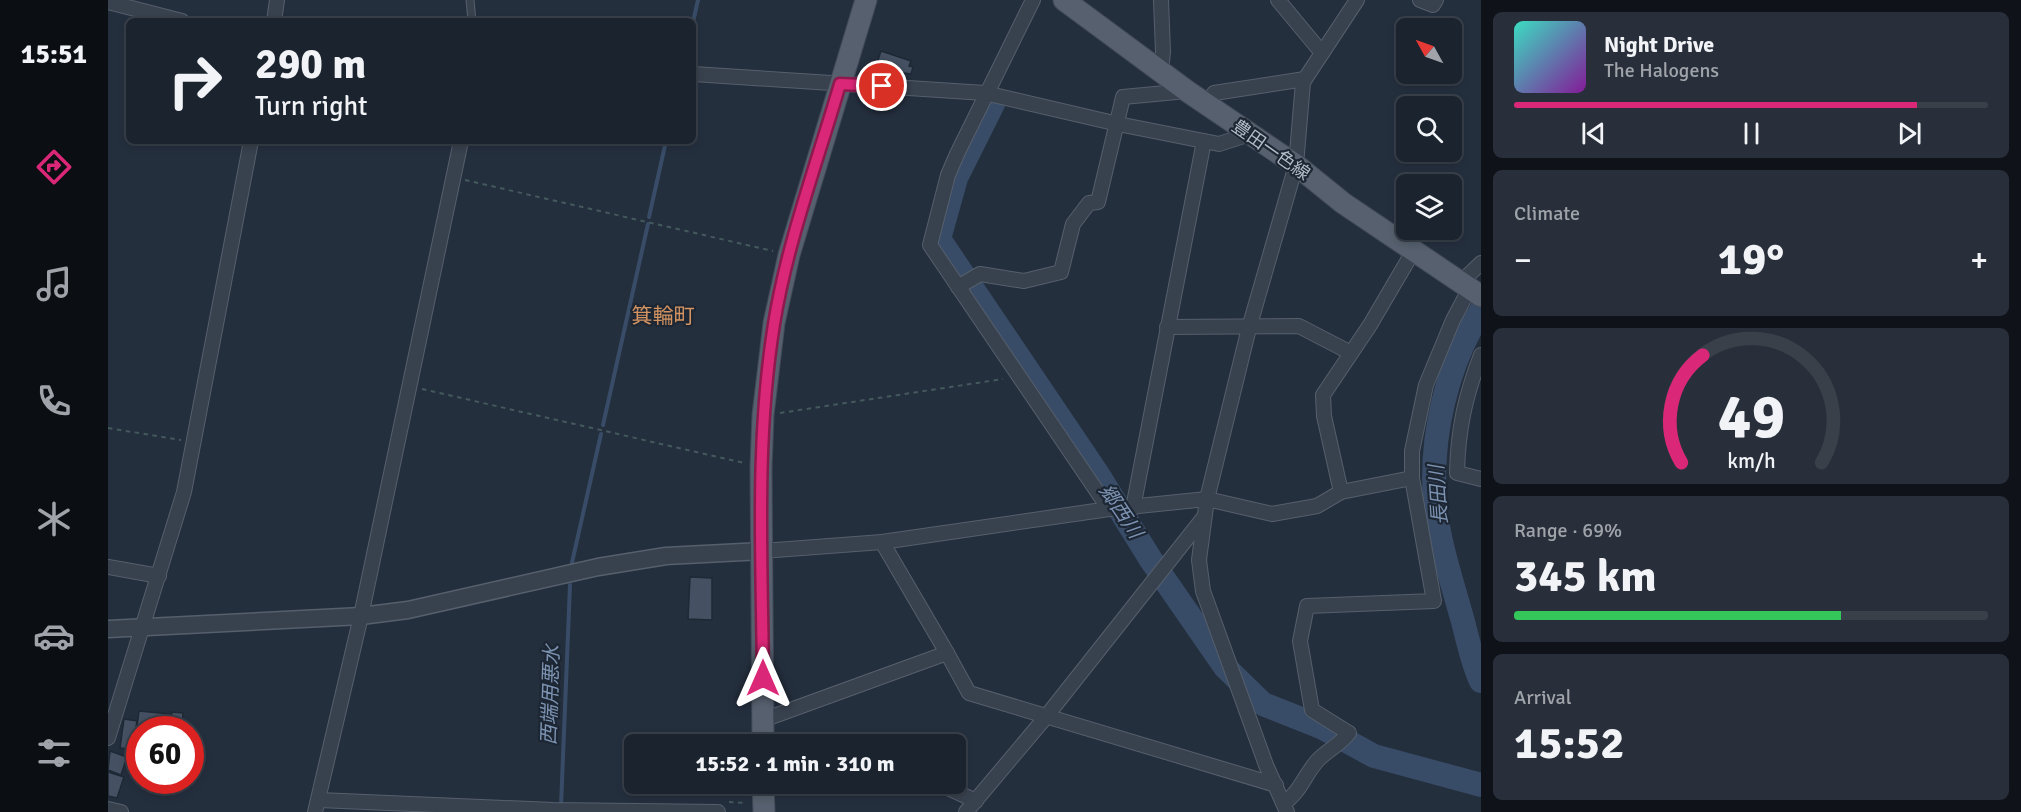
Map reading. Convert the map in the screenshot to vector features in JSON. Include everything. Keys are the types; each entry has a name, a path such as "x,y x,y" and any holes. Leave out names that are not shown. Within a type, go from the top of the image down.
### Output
{"main road":[{"path":"763,734 761,467 763,415 774,323 789,255 866,0"},
{"name":"豊田一色線","path":"1064,0 1187,91 1296,165 1343,203 1471,289"},
{"path":"763,794 764,812"}],"street":[{"path":"274,18 277,0"},
{"path":"1033,0 948,175 930,245 1109,509"},
{"path":"1161,0 1163,52 1161,71"},
{"path":"1278,0 1323,52"},
{"path":"1286,808 1203,591 1199,560 1207,499 1249,328 1296,165 1305,79 1357,0"},
{"path":"1420,0 1433,5 1436,0"},
{"path":"108,2 170,18"},
{"path":"696,74 986,93 1118,124 1220,144 1250,134"},
{"path":"1207,105 1214,93 1305,79"},
{"path":"958,287 980,274 1024,281 1061,272 1073,224 1089,203 1098,202 1123,98 1187,91"},
{"path":"1133,508 1204,141"},
{"path":"108,738 184,492 250,144"},
{"path":"460,144 361,615 317,806 718,812"},
{"path":"1341,492 1324,416 1323,395 1414,250"},
{"path":"1286,808 1320,759 1355,731 1312,710 1300,640 1307,606 1434,601 1412,478 1412,451 1426,385 1453,320 1471,289 1481,262"},
{"path":"1167,327 1299,326 1351,353"},
{"path":"1481,355 1466,393 1460,425 1457,473 1481,478"},
{"path":"108,629 361,615 408,610 598,567 666,556 882,542 1109,509 1207,499 1272,514 1317,506 1341,492 1412,478"},
{"path":"966,812 1045,718 1204,517"},
{"path":"882,542 969,693 1045,718 1276,785"},
{"path":"108,567 159,576"},
{"path":"763,720 947,653"},
{"path":"961,794 976,801"},
{"path":"108,809 121,812"}],"lane":[{"path":"470,0 472,18"}],"path":[{"path":"454,178 789,255"},
{"path":"763,415 1019,377"},
{"path":"410,386 761,467"},
{"path":"108,428 192,442"}],"building":[{"path":"881,51 911,61 909,66 913,67 911,74 875,69"},
{"path":"690,577 712,578 712,620 688,619"},
{"path":"139,711 170,714 170,716 138,716"},
{"path":"172,712 183,713 183,716 172,716"},
{"path":"124,719 126,719 126,749 120,748"},
{"path":"110,751 126,757 121,775 108,770"},
{"path":"108,772 124,777 117,798 108,796"}],"waterway":[{"name":"西端用悪水","path":"694,18 698,0"},
{"name":"郷西川","path":"993,104 956,178 939,239 1099,476 1151,560 1225,667 1263,704 1321,727 1374,756 1481,785"},
{"name":"西端用悪水","path":"649,217 665,144"},
{"name":"西端用悪水","path":"603,425 648,224"},
{"name":"長田川","path":"1481,311 1469,332 1450,377 1438,426 1434,476 1436,514 1441,542 1481,681"},
{"name":"西端用悪水","path":"571,567 601,434"},
{"name":"西端用悪水","path":"561,806 570,585"}],"district":[{"name":"箕輪町","path":"663,316"}],"route":[{"path":"763,678 762,432 774,323 789,255 840,84 882,86"}]}
